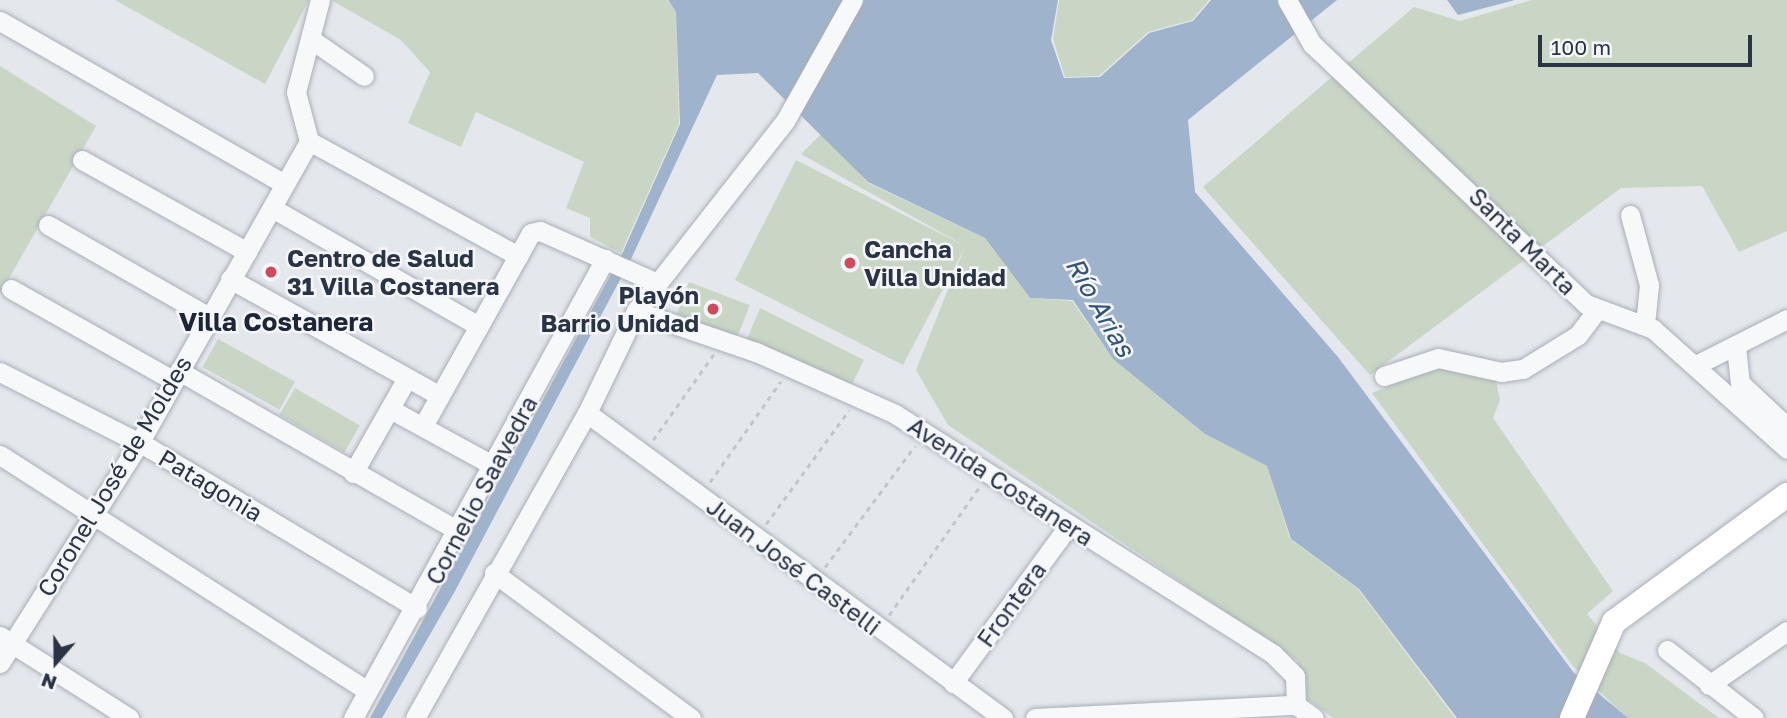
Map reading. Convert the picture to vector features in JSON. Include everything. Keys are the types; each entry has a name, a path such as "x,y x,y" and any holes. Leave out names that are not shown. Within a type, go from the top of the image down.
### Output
{"main road":[{"path":"1572,718 1604,639 1648,592 1787,496"}],"street":[{"path":"320,0 312,40 296,92 309,141 518,257"},
{"name":"Cornelio Saavedra","path":"415,718 494,573 587,413 636,311 655,282 785,121 853,0"},
{"name":"Santa Marta","path":"1287,0 1312,44 1597,310 1645,325 1696,365 1787,449"},
{"path":"0,21 285,184"},
{"path":"312,40 363,76"},
{"name":"Coronel José de Moldes","path":"0,663 6,640 138,445 309,141"},
{"path":"82,160 247,252"},
{"path":"272,208 479,326"},
{"path":"1630,215 1649,285 1645,325"},
{"path":"48,225 209,317"},
{"path":"423,426 531,233 540,231 655,282"},
{"name":"Cornelio Saavedra","path":"353,718 460,532 604,259"},
{"path":"230,279 440,396"},
{"path":"11,289 460,532"},
{"path":"1384,376 1438,358 1501,372 1523,369 1578,335 1597,310"},
{"name":"Avenida Costanera","path":"636,311 791,367 925,433 1273,654 1295,676 1296,705"},
{"path":"1696,365 1787,318"},
{"path":"1736,346 1740,383 1787,427"},
{"name":"Patagonia","path":"0,372 138,445 417,608"},
{"path":"353,473 407,378"},
{"path":"390,409 494,466"},
{"name":"Juan José Castelli","path":"587,413 1003,718"},
{"path":"0,455 368,691"},
{"name":"Frontera","path":"953,683 1069,525"},
{"path":"494,573 691,718"},
{"path":"1709,685 1787,631"},
{"path":"6,640 129,718"},
{"path":"1667,650 1754,718"},
{"path":"1035,718 1296,705 1314,718"}],"path":[{"path":"643,454 723,341"},
{"path":"700,496 791,367"},
{"path":"756,538 858,398"},
{"path":"815,581 925,433"},
{"path":"879,629 988,475"}],"green space":[{"path":"115,0 309,0 265,84"},
{"path":"331,0 667,0 676,12 679,124 621,253 590,237 590,218 566,208 584,162 476,112 461,147 408,123 430,72 401,40"},
{"path":"1059,0 1209,0 1192,20 1148,32 1099,76 1065,77 1053,39"},
{"path":"1532,0 1787,0 1787,231 1739,252 1702,186 1621,188 1370,375 1203,187 1414,7 1460,21"},
{"path":"0,66 96,126 0,294"},
{"path":"823,132 868,183 985,238 1030,298 1072,301 1113,359 1205,434 1267,466 1290,539 1358,589 1455,718 1333,718 1308,699 1297,660 948,425 916,370 964,249 903,365 735,280 796,160 965,246 801,154"},
{"name":"Playón Barrio Unidad","path":"689,282 750,305 737,337 677,314"},
{"path":"760,308 864,360 852,384 747,339"},
{"path":"218,339 295,382 279,410 202,367"},
{"path":"1443,363 1495,376 1500,400 1493,418 1613,591 1587,614 1620,653 1645,663 1719,718 1627,718 1572,665 1372,393"},
{"path":"295,388 360,426 344,452 280,415"}],"water":[{"name":"Río Arias","path":"668,0 1058,0 1051,40 1064,78 1100,77 1149,33 1193,21 1211,0 1337,0 1188,120 1195,192 1338,357 1574,673 1628,718 1457,718 1359,589 1291,539 1267,466 1205,434 1113,359 1073,300 1030,298 985,238 868,182 758,73 717,75 631,259 455,591 382,718 370,718 622,254 680,124 676,12"},
{"path":"1447,0 1515,0 1458,15"}],"place":[{"name":"Cancha Villa Unidad","path":"850,263"},
{"name":"Centro de Salud 31 Villa Costanera","path":"271,272"},
{"name":"Playón Barrio Unidad","path":"713,309"}],"district":[{"name":"Villa Costanera","path":"276,322"}]}
